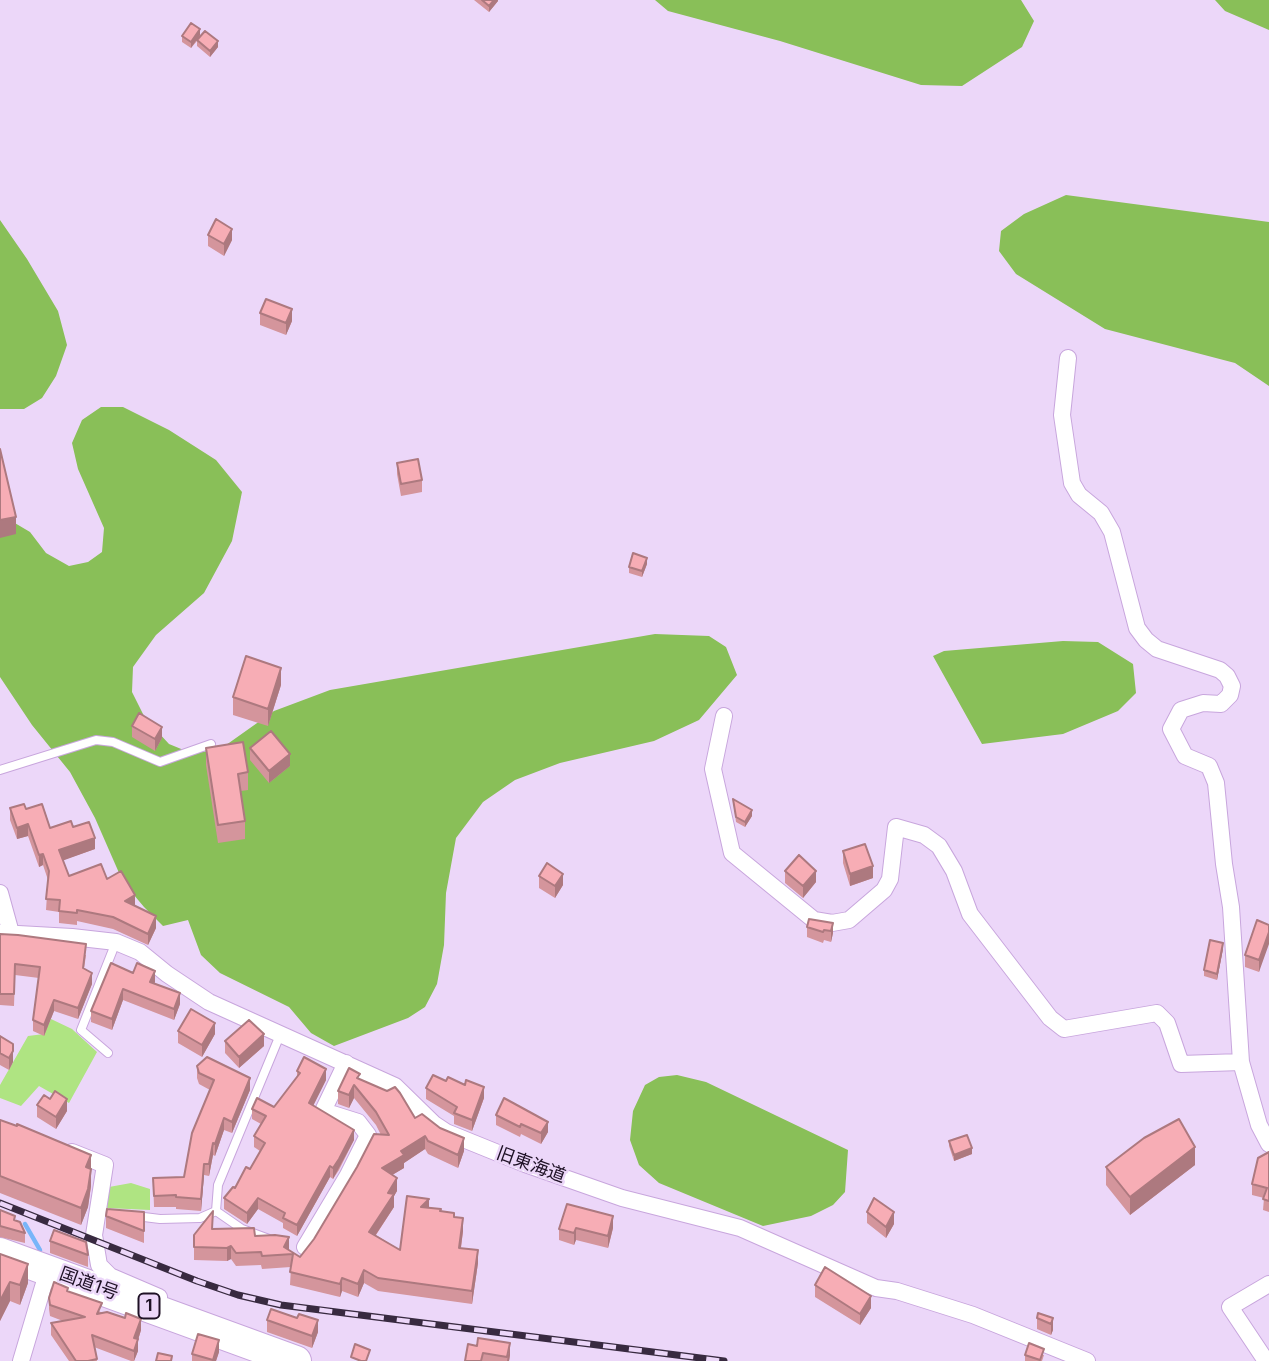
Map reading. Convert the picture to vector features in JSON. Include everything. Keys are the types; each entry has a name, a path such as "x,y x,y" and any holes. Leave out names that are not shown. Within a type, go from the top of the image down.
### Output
{"highway":[{"name":"国道1号","path":"0,1253 296,1361"}],"street":[{"path":"1068,358 1062,415 1072,483 1079,495 1101,513 1112,531 1138,628 1146,640 1157,649 1220,670 1232,686 1230,695 1221,704 1203,703 1181,710 1171,729 1185,757 1209,766 1216,783 1231,907 1241,1062 1259,1125 1269,1144"},
{"path":"724,716 713,769 732,853 814,920 832,923 849,919 884,890 890,879 896,828 924,835 939,846 954,871 970,914 1050,1018 1064,1029 1157,1013 1167,1023 1181,1064 1241,1062"},
{"path":"0,893 6,933"},
{"name":"旧東海道","path":"6,933 116,942 140,952 209,1002 395,1086 434,1124 457,1137 622,1198 740,1227 876,1288 897,1291 973,1315 1087,1361"},
{"path":"300,1246 368,1135 358,1122 323,1111 346,1063"},
{"path":"57,1146 105,1165 103,1212 95,1242 99,1265 110,1276 197,1313 203,1325"},
{"path":"21,1361 48,1269"},
{"path":"1266,1361 1230,1307 1269,1284"}],"lane":[{"path":"0,771 96,740 113,741 159,762 211,744"},
{"path":"108,1053 81,1030 116,942"},
{"path":"216,1211 218,1185 280,1035"},
{"path":"122,1214 160,1219 200,1218 216,1211"},
{"path":"216,1211 242,1229 283,1242"}],"green space":[{"path":"655,0 1021,0 1034,21 1022,47 962,86 921,85 780,41 668,11"},
{"path":"1215,0 1269,0 1269,30 1225,11"},
{"path":"1066,195 1269,222 1269,386 1235,363 1105,329 1016,274 999,251 1001,231 1024,214"},
{"path":"0,220 58,311 67,345 56,376 42,398 24,409 0,409"},
{"path":"101,407 123,407 169,430 216,460 242,492 232,541 204,593 156,635 133,667 132,692 145,718 169,744 191,753 219,750 274,711 330,690 655,634 709,636 726,647 737,675 699,720 654,741 560,763 515,780 483,802 456,838 446,893 444,945 437,984 425,1007 408,1018 334,1046 311,1033 289,1007 220,973 201,955 188,920 163,926 144,907 123,882 95,818 70,772 32,725 0,677 0,517 3,516 30,532 46,553 69,566 88,562 102,552 104,528 78,469 72,443 82,420"},
{"path":"1063,641 1098,642 1133,664 1136,693 1118,711 1063,734 982,744 933,656 944,651"},
{"path":"51,1019 72,1029 97,1052 69,1103 39,1086 21,1106 0,1098 0,1085 28,1036 44,1034"},
{"path":"677,1075 706,1082 848,1150 845,1192 833,1205 811,1216 763,1226 659,1183 639,1165 630,1140 633,1111 645,1085 659,1077"},
{"path":"131,1183 150,1189 150,1210 107,1208 109,1187"}],"building":[{"path":"482,0 494,0 489,6"},
{"path":"191,23 200,29 191,42 182,36"},
{"path":"205,31 218,41 210,51 197,40"},
{"path":"216,219 232,229 224,244 208,235"},
{"path":"266,299 292,309 286,323 260,313"},
{"path":"0,449 16,517 0,520"},
{"path":"418,459 422,480 401,484 397,463"},
{"path":"633,553 647,558 642,571 629,567"},
{"path":"246,656 281,668 268,709 233,697"},
{"path":"139,713 162,727 155,739 132,726"},
{"path":"271,731 290,754 269,771 250,748"},
{"path":"243,742 248,772 238,774 245,821 218,825 206,748"},
{"path":"733,799 752,810 745,822 736,817"},
{"path":"24,804 26,809 42,804 50,828 71,821 73,827 89,822 95,838 59,850 69,876 101,864 107,879 121,871 135,895 125,901 156,916 148,934 113,917 77,910 77,913 59,911 60,900 46,899 49,871 43,854 39,855 28,824 17,828 10,808"},
{"path":"865,844 873,866 850,874 843,851"},
{"path":"799,855 816,871 803,886 785,871"},
{"path":"547,863 563,874 555,886 539,876"},
{"path":"809,919 833,923 831,931 823,932 807,927"},
{"path":"1257,920 1269,925 1259,960 1245,955"},
{"path":"0,934 86,944 83,968 92,973 78,1008 54,1000 44,1025 33,1020 40,967 15,964 14,994 0,994"},
{"path":"1210,940 1223,943 1217,974 1204,970"},
{"path":"111,963 133,973 137,963 155,971 150,982 180,993 174,1009 123,989 112,1019 91,1011"},
{"path":"191,1009 215,1023 202,1045 178,1031"},
{"path":"249,1020 264,1034 239,1057 225,1041"},
{"path":"0,1036 13,1044 9,1058 0,1053"},
{"path":"207,1057 250,1078 232,1122 224,1118 215,1144 213,1143 209,1164 204,1164 201,1199 176,1195 154,1196 153,1178 184,1177 192,1133 214,1080 199,1073 197,1066"},
{"path":"304,1057 326,1069 309,1103 354,1130 297,1225 283,1218 285,1213 258,1198 247,1213 224,1198 235,1188 246,1167 250,1169 265,1143 254,1136 266,1116 252,1109 257,1098 274,1107 300,1073 297,1071"},
{"path":"349,1068 360,1074 357,1078 387,1091 395,1087 415,1118 422,1114 440,1128 464,1138 458,1155 428,1141 425,1136 401,1151 404,1155 382,1168 397,1178 388,1193 394,1194 369,1232 400,1250 407,1196 429,1199 421,1207 441,1209 440,1211 454,1213 454,1217 463,1218 459,1248 478,1250 472,1291 378,1278 364,1270 358,1284 342,1278 340,1284 290,1272 293,1254 262,1256 261,1252 236,1253 231,1246 194,1247 194,1235 213,1211 212,1229 254,1228 255,1236 289,1237 284,1247 300,1257 314,1239 374,1134 389,1135 376,1112 354,1085 349,1095 338,1091"},
{"path":"433,1075 446,1081 448,1077 465,1085 466,1080 484,1087 472,1120 454,1113 457,1107 426,1088"},
{"path":"55,1091 67,1099 56,1117 37,1105 44,1095 50,1099"},
{"path":"504,1098 548,1122 541,1133 521,1124 520,1127 496,1115"},
{"path":"1179,1119 1195,1147 1130,1197 1106,1167 1144,1138"},
{"path":"0,1120 17,1124 91,1155 86,1167 91,1169 88,1189 81,1208 0,1176"},
{"path":"967,1135 972,1148 954,1155 949,1141"},
{"path":"1269,1152 1269,1201 1263,1199 1267,1188 1252,1184 1258,1158"},
{"path":"874,1198 894,1212 886,1227 867,1212"},
{"path":"567,1204 613,1216 608,1236 576,1228 574,1233 559,1229"},
{"path":"107,1209 144,1212 144,1231 106,1216"},
{"path":"0,1210 15,1216 14,1220 20,1222 25,1233 0,1226"},
{"path":"54,1230 86,1242 88,1255 50,1241"},
{"path":"0,1254 28,1264 20,1285 10,1282 0,1301"},
{"path":"825,1267 871,1296 860,1314 815,1285"},
{"path":"54,1282 68,1288 67,1291 102,1303 97,1314 107,1312 125,1318 126,1313 141,1319 134,1338 138,1339 134,1351 92,1335 97,1359 76,1361 51,1323 85,1317 50,1305 49,1298"},
{"path":"271,1309 297,1318 299,1314 318,1320 312,1336 267,1320"},
{"path":"1038,1313 1053,1318 1051,1324 1037,1318"},
{"path":"198,1334 219,1340 213,1360 192,1354"},
{"path":"478,1338 510,1343 507,1357 483,1353 481,1361 465,1361 468,1344 477,1346"},
{"path":"1029,1343 1044,1349 1040,1360 1025,1355"},
{"path":"355,1344 370,1350 366,1361 351,1357"},
{"path":"158,1353 172,1356 171,1361 156,1361"}],"waterway":[{"path":"25,1224 40,1250"}],"railway":[{"path":"0,1203 197,1281 238,1295 281,1305 724,1361"}]}
